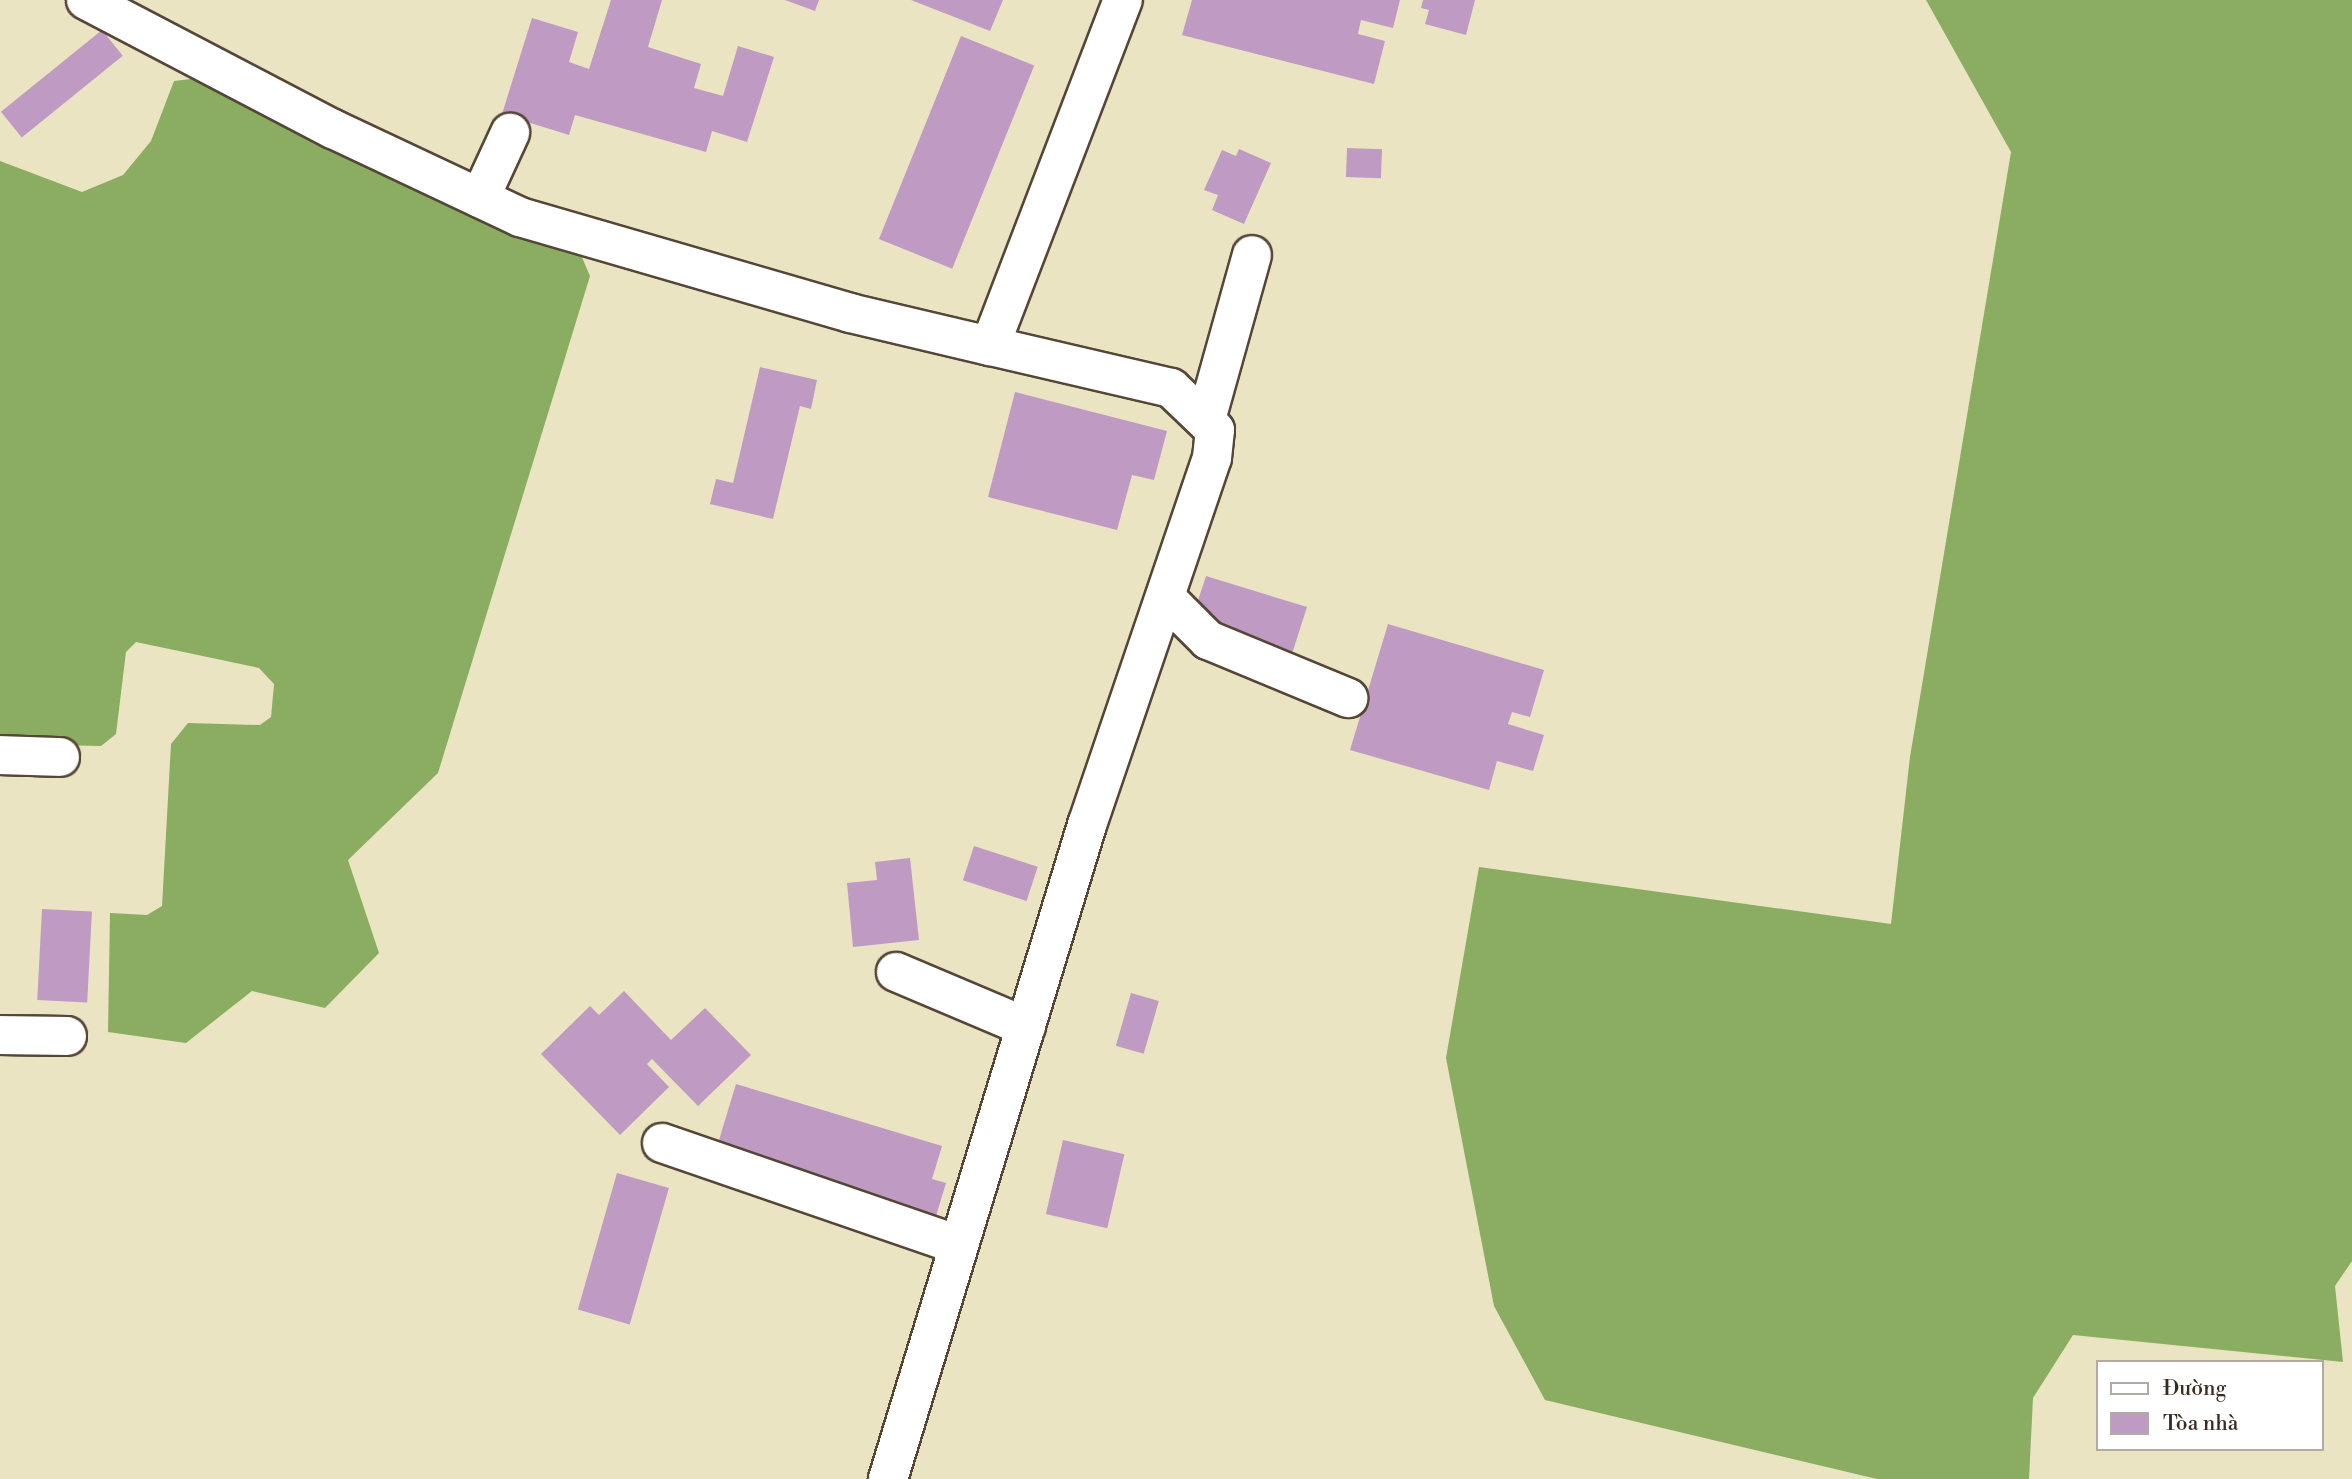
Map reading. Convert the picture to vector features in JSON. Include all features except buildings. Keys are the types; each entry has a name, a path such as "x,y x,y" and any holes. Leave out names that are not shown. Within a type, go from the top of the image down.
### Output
{"street":[{"path":"86,0 520,217 837,309 989,346 1135,375 1171,388 1207,416 1215,430 1212,458 1026,1027 888,1479"},
{"path":"989,346 1123,0"},
{"path":"480,198 510,133"},
{"path":"1207,416 1252,255"},
{"path":"1165,597 1208,640 1348,698"},
{"path":"0,755 60,757"},
{"path":"896,972 1026,1027"},
{"path":"0,1034 68,1036"},
{"path":"662,1143 958,1245"}],"green space":[{"path":"1926,0 2352,0 2352,1261 2335,1286 2343,1362 2073,1335 2033,1398 2029,1479 1877,1479 1545,1400 1494,1306 1446,1058 1479,867 1891,924 1910,757 2011,152"},
{"path":"199,78 578,248 590,276 438,773 348,860 379,953 325,1008 252,991 186,1043 108,1032 110,913 147,915 162,906 171,744 188,723 260,725 271,717 274,684 259,668 136,642 126,652 116,734 101,746 0,744 0,161 82,192 123,175 151,141 174,81"}]}
